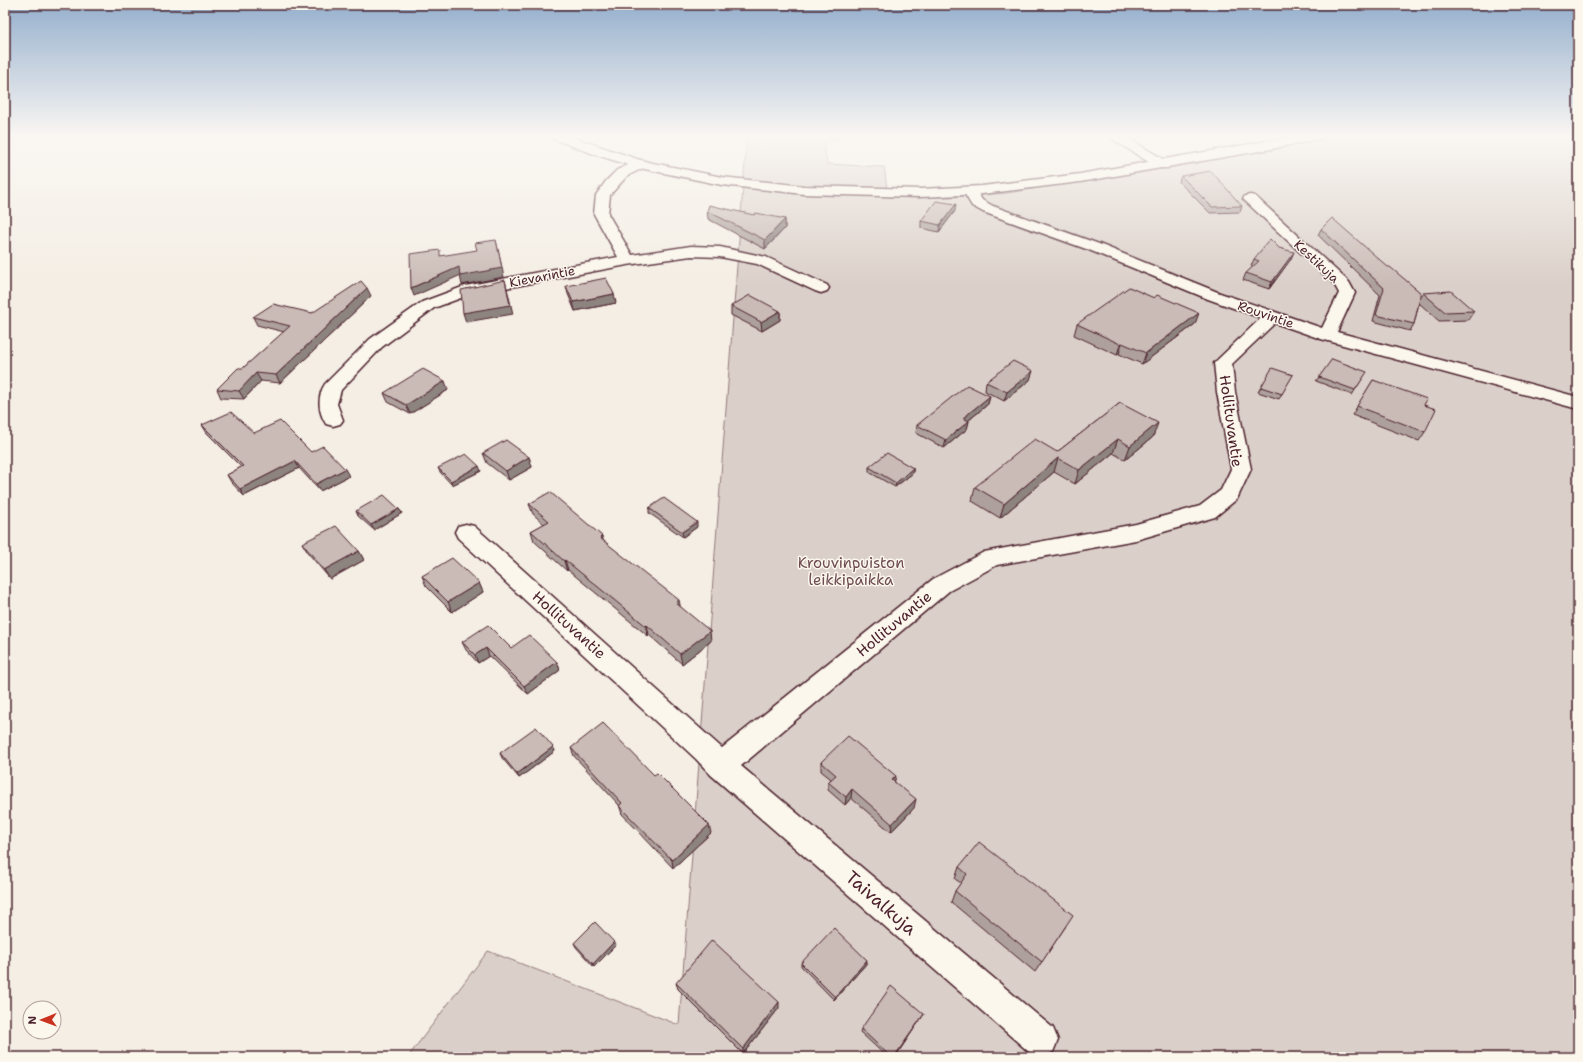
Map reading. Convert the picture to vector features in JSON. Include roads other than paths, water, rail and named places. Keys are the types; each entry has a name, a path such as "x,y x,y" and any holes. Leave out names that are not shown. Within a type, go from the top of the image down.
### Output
{"street":[{"path":"611,185 603,195 601,214 627,260"},
{"path":"754,185 804,190 869,193 970,191 1036,185"},
{"name":"Rouvintie","path":"970,191 977,203 988,209 1094,247 1214,296 1327,335 1578,403"},
{"name":"Kestikuja","path":"1250,199 1341,282 1347,293 1327,335"},
{"name":"Kievarintie","path":"333,420 328,404 332,388 376,343 428,305 465,291 627,260 691,251 720,252 761,260 821,288"},
{"name":"Hollituvantie","path":"466,532 706,750 721,766 941,585 992,558 1136,532 1207,512 1213,508 1230,494 1241,469 1226,392 1223,363 1272,316"},
{"name":"Taivalkuja","path":"721,766 1040,1040"}],"park label":[{"name":"Krouvinpuiston leikkipaikka","path":"851,572"}]}
